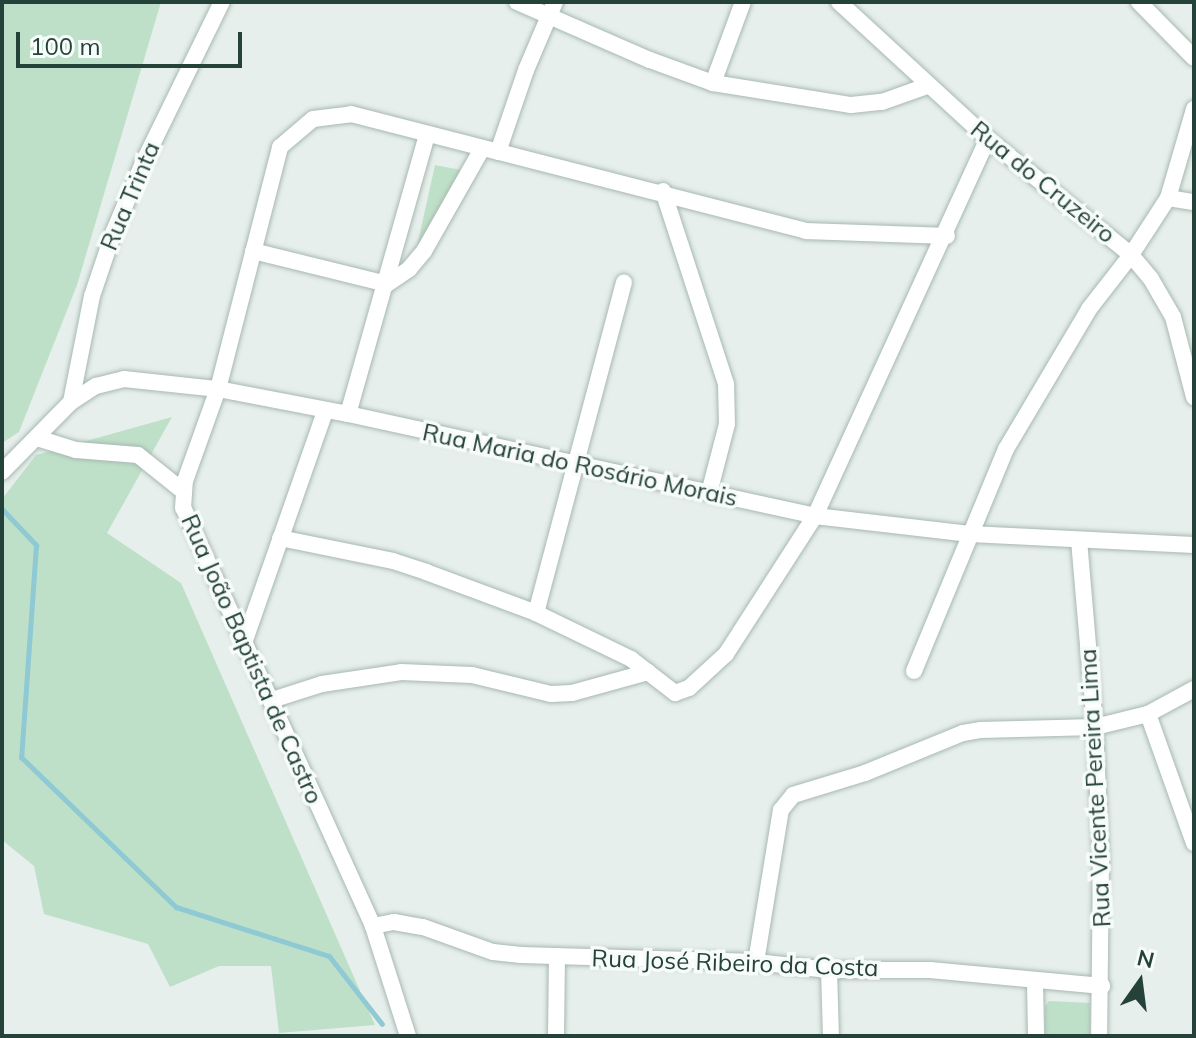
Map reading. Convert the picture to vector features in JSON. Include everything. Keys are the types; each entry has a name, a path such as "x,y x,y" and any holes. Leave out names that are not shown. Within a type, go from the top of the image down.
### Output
{"street":[{"name":"Rua Trinta","path":"71,402 80,345 109,242 143,163 222,2"},
{"path":"517,2 550,9 713,83 851,105 882,102 927,86"},
{"path":"713,83 743,2"},
{"path":"1139,2 1194,58"},
{"name":"Rua do Cruzeiro","path":"846,4 927,86 1131,255 1162,298 1190,354 1194,397"},
{"path":"253,251 387,284 409,269 490,150 550,9"},
{"name":"Rua João Baptista de Castro","path":"408,1036 373,926 245,640 187,520 183,491 218,389 280,147 301,125 328,115 351,114 427,135"},
{"path":"914,671 1006,449 1089,309 1131,255 1168,198 1193,115"},
{"path":"348,414 427,135 663,191 818,233 947,236"},
{"path":"280,538 393,561 536,613 631,659 675,693 705,675 726,654 815,516 947,236 988,139"},
{"path":"663,191 726,384 727,424 709,493"},
{"path":"1168,198 1194,202"},
{"path":"536,613 624,283"},
{"name":"Rua Maria do Rosário Morais","path":"2,472 71,402 96,386 124,379 218,389 348,414 815,516 970,534 1194,545"},
{"path":"245,640 325,411"},
{"path":"37,438 76,450 138,455 183,491"},
{"name":"Rua Vicente Pereira Lima","path":"1079,540 1095,727 1102,986 1099,1036"},
{"path":"272,700 322,684 401,672 472,675 551,694 572,693 648,672"},
{"path":"756,962 781,810 793,795 865,773 963,733 1095,727 1148,714 1194,689"},
{"path":"1148,714 1194,843"},
{"name":"Rua José Ribeiro da Costa","path":"373,926 394,922 408,925 493,952 756,962 829,970 930,970 1102,986"},
{"path":"556,1036 557,956"},
{"path":"829,970 831,1036"},
{"path":"1035,982 1036,1036"}],"green space":[{"path":"2,2 161,2 77,285 19,432 2,443"},
{"path":"435,165 466,171 412,269"},
{"path":"172,417 107,533 181,583 375,1025 279,1033 271,966 219,966 170,987 148,944 44,914 34,866 2,840 2,499 36,455"},
{"path":"1049,1001 1090,1003 1090,1036 1045,1036 1045,1006"}],"waterway":[{"path":"2,509 36,545 21,757 176,907 329,956 382,1024"}]}
